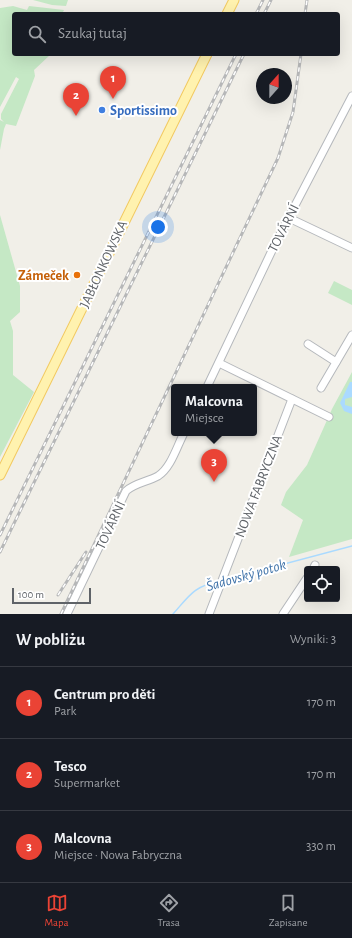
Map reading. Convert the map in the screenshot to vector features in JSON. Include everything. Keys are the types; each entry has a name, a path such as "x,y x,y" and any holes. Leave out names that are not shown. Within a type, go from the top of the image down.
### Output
{"main road":[{"path":"228,12 234,0"},
{"name":"JABŁONKOWSKA","path":"0,475 125,217 206,56"}],"street":[{"name":"TOVÁRNÍ","path":"208,384 289,218 352,96"},
{"path":"289,218 352,248"},
{"path":"321,388 352,335"},
{"path":"308,344 336,362"},
{"path":"219,363 330,417"},
{"name":"NOWA FABRYCZNA","path":"209,614 292,399"},
{"name":"TOVÁRNÍ","path":"67,614 126,491 131,487 159,476 167,467 182,436"},
{"path":"284,614 304,583"}],"green space":[{"path":"33,0 68,0 66,6 52,5"},
{"path":"13,6 27,10 29,6 64,10 63,12 12,12 12,56 49,56 34,70 35,76 16,126 6,124 0,150 0,120 4,122 1,119 1,114 19,79 16,77 0,107 0,8"},
{"path":"0,215 20,286 20,312 10,321 13,331 13,375 34,392 0,457"},
{"path":"334,281 352,290 352,305 328,293"},
{"path":"352,372 352,539 289,557 303,520 281,505 286,492 307,465 332,409"}],"water":[{"path":"350,382 352,382 352,397 345,399 345,405 352,407 352,414 344,411 340,403"}],"waterway":[{"name":"Šadovský potok","path":"224,580 352,546"},
{"name":"Šadovský potok","path":"173,614 188,597 198,589 210,583 219,581"}],"railway":[{"path":"257,12 263,0"},
{"path":"265,12 271,0"},
{"path":"305,12 307,0"},
{"path":"0,535 235,56"},
{"path":"0,552 243,56"},
{"path":"61,614 278,158 293,112 301,56"},
{"path":"58,595 86,552"}],"place":[{"name":"Centrum pro děti","path":"113,99"},
{"name":"Sportissimo","path":"102,110"},
{"name":"Tesco","path":"76,116"},
{"name":"Zámeček","path":"77,275"},
{"name":"Malcovna","path":"214,482"}]}
